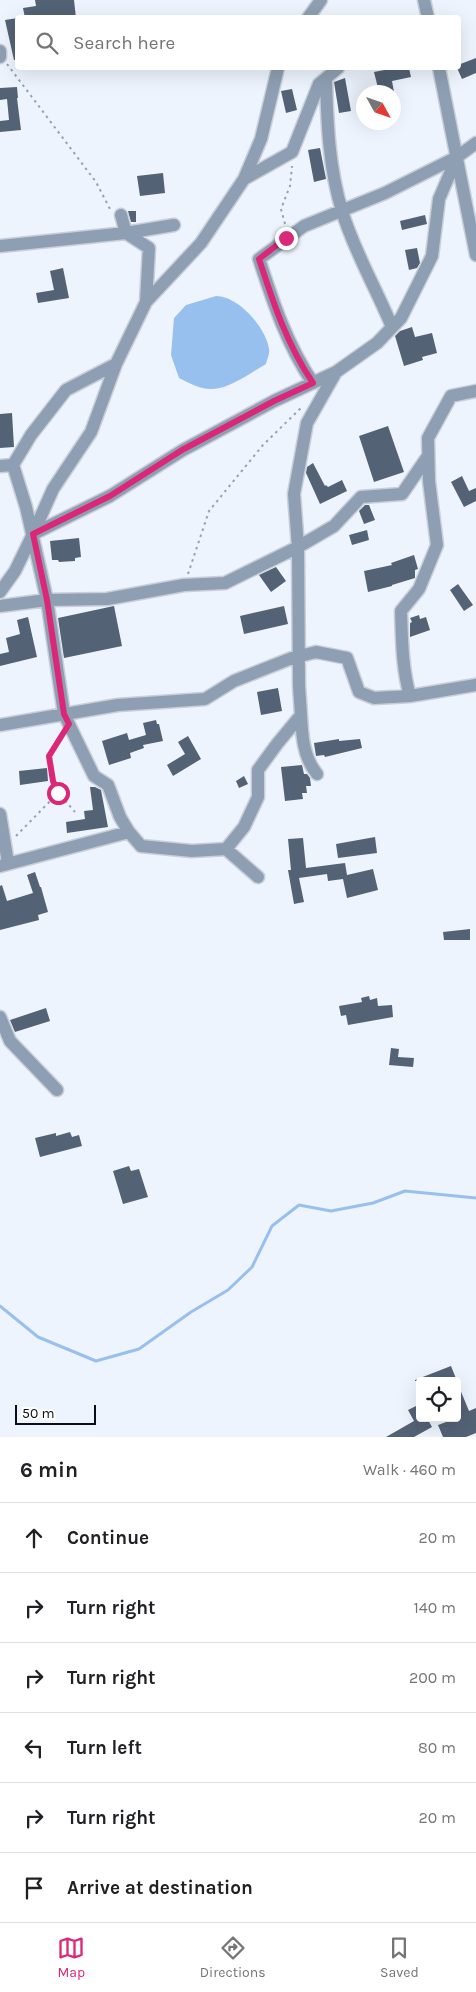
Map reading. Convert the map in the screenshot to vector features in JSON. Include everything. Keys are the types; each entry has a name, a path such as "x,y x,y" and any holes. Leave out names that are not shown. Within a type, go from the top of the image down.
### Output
{"street":[{"path":"310,15 321,0"},
{"path":"424,0 425,15"},
{"path":"0,592 15,571 53,489 90,432 116,364 146,302 201,243 244,180 261,139 278,70"},
{"path":"244,180 292,152 319,84 336,70"},
{"path":"438,70 473,224 476,254"},
{"path":"326,78 329,152 342,210 360,259 373,282 392,327"},
{"path":"313,383 302,368 280,322 259,259 304,226 385,193 457,157 476,143"},
{"path":"33,534 110,496 182,450 274,401 336,372 377,343 401,318 432,256 439,199 457,157"},
{"path":"118,216 126,233 149,248 146,302"},
{"path":"0,246 126,233 174,224"},
{"path":"116,364 66,390 6,466 26,507 33,534 47,600 66,719 94,776 108,785 120,817 129,832 141,846 192,850 226,849 258,877"},
{"path":"317,774 306,755 302,737 299,686 298,547 294,494 306,423 336,372"},
{"path":"410,696 405,680 400,611 419,589 437,546 429,481 428,438 451,396 476,391"},
{"path":"0,606 47,600 107,599 184,585 225,583 298,547 334,526 361,497 402,494 428,456"},
{"path":"0,725 66,719 153,702 205,699 234,681 300,656 316,652 348,658 359,692 374,698 410,696 476,685"},
{"path":"226,849 244,827 258,797 258,770 301,714"},
{"path":"0,814 6,847 4,864 129,832"},
{"path":"0,1016 10,1041 57,1090"}],"path":[{"path":"0,55 96,182 118,216"},
{"path":"286,238 287,230 281,209 290,186 292,152"},
{"path":"184,585 209,511 262,445 303,406"},
{"path":"66,719 49,756 53,781 58,793 75,812"},
{"path":"6,847 58,793"}],"water":[{"path":"216,296 233,301 250,314 263,331 269,353 266,364 247,376 227,386 209,389 195,386 179,378 171,355 174,318 186,305"}],"building":[{"path":"35,0 74,0 76,15 24,15 23,8 36,6"},
{"path":"15,18 15,60 14,60 5,20"},
{"path":"476,58 476,73 462,79 458,70 461,70 461,64"},
{"path":"409,70 411,77 392,81 393,85 377,85 374,72"},
{"path":"345,78 351,111 339,113 334,82"},
{"path":"17,87 21,130 0,132 0,121 9,120 7,99 0,100 0,88"},
{"path":"292,89 297,110 286,113 281,91"},
{"path":"320,148 326,179 314,182 308,150"},
{"path":"163,173 165,193 140,196 137,176"},
{"path":"128,211 136,211 136,222 131,222"},
{"path":"425,215 427,224 402,230 400,221"},
{"path":"417,248 420,263 417,268 409,270 405,250"},
{"path":"63,268 69,298 38,303 36,293 54,290 50,271"},
{"path":"412,327 415,337 432,333 437,353 422,357 423,360 404,366 395,336 400,331"},
{"path":"12,413 14,447 0,448 0,414"},
{"path":"388,426 404,472 374,482 359,436"},
{"path":"313,463 325,486 328,487 342,480 347,491 320,504 306,473 307,467"},
{"path":"462,476 469,491 476,488 476,501 464,507 451,482"},
{"path":"365,505 369,505 375,520 364,524 359,511"},
{"path":"367,530 369,540 352,545 349,535"},
{"path":"79,538 81,557 75,558 75,561 59,562 58,560 52,560 50,541"},
{"path":"414,555 418,569 415,570 415,578 368,592 364,571 392,565 391,563"},
{"path":"276,567 286,581 271,592 259,575"},
{"path":"458,584 473,605 464,611 450,590"},
{"path":"114,606 122,646 64,658 58,618"},
{"path":"284,606 288,624 244,634 240,616"},
{"path":"419,615 420,619 426,617 430,630 410,637 410,623 412,622 410,618"},
{"path":"28,617 37,657 0,666 0,654 9,652 6,638 20,634 17,620"},
{"path":"278,688 282,711 261,715 257,692"},
{"path":"156,720 157,724 159,724 163,741 143,745 144,748 130,753 131,758 109,765 102,741 127,733 129,740 146,735 143,723"},
{"path":"188,736 201,759 173,776 167,765 185,754 178,742"},
{"path":"339,739 339,741 360,739 362,748 325,757 324,755 316,756 314,743"},
{"path":"302,765 304,774 307,774 310,778 311,786 306,786 307,793 302,793 303,799 285,801 281,767"},
{"path":"47,768 48,781 20,785 19,771"},
{"path":"244,776 248,784 239,788 236,781"},
{"path":"90,787 101,790 108,827 67,833 66,822 85,819 84,811 93,810"},
{"path":"375,837 377,853 338,858 336,844"},
{"path":"303,838 306,868 345,863 347,875 373,869 378,890 347,898 343,879 328,881 327,874 299,878 304,902 294,904 288,870 291,870 288,839"},
{"path":"35,872 48,912 38,915 39,920 0,930 0,886 2,885 7,901 33,893 27,875"},
{"path":"470,929 470,940 444,940 443,932"},
{"path":"369,996 370,1000 377,998 378,1006 392,1005 393,1017 348,1025 346,1015 341,1016 339,1006 362,1002 361,998"},
{"path":"46,1008 50,1021 15,1032 10,1020"},
{"path":"391,1048 399,1049 398,1057 414,1058 413,1067 389,1065"},
{"path":"70,1132 72,1137 79,1135 82,1146 40,1157 35,1138 56,1133 56,1136"},
{"path":"129,1166 131,1171 139,1169 148,1197 123,1204 113,1171"},
{"path":"451,1366 455,1377 423,1377"},
{"path":"461,1392 469,1411 476,1408 476,1433 466,1437 443,1437 438,1425 446,1422 461,1422"},
{"path":"416,1406 416,1422 429,1422 432,1427 414,1437 386,1437 414,1421 408,1410"}],"waterway":[{"path":"0,1306 38,1337 96,1361 139,1349 191,1312 228,1290 252,1267 272,1226 299,1205 331,1211 373,1203 405,1191 476,1198"}],"route":[{"path":"58,793 53,781 49,756 69,724 64,714 47,600 33,534 110,496 182,450 274,401 313,383 302,368 280,322 259,259 286,238"}]}
